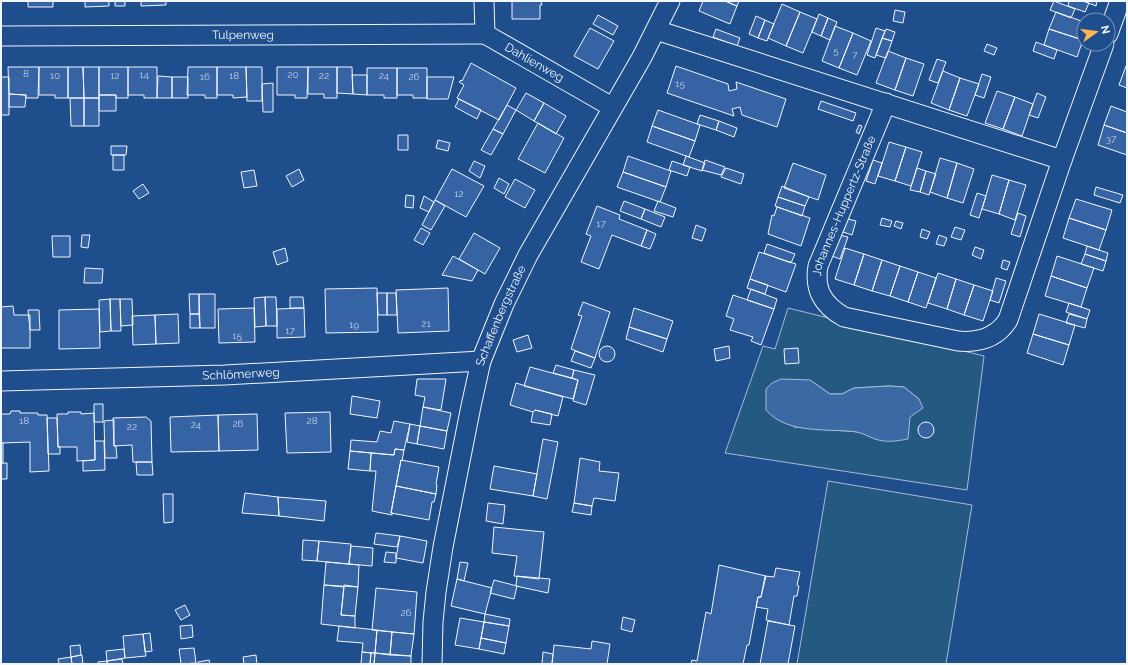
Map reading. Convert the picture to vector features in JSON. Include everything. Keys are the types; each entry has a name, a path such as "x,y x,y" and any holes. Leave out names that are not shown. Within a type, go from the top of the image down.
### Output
{"street":[{"path":"484,1 485,34"},
{"name":"Schaffenbergstraße","path":"432,664 436,592 443,547 470,406 481,360 504,304 522,268 656,30 670,1"},
{"path":"1116,12 1120,1"},
{"path":"656,30 1062,160"},
{"name":"Tulpenweg","path":"1,36 485,34"},
{"name":"Dahlienweg","path":"485,34 612,107"},
{"name":"Johannes-Huppertz-Straße","path":"886,104 818,266 816,276 822,297 828,306 844,316 958,341 981,341 1004,327 1008,320 1062,160 1101,52"},
{"name":"Schlömerweg","path":"1,381 225,375 481,360"}],"shaded area":[{"path":"788,308 984,356 967,490 725,453 763,346 775,349","holes":["810,380 830,394 842,394 854,388 889,386 904,387 919,399 910,417 876,439 859,432 794,427"]},
{"path":"781,379 810,380 830,394 842,394 854,388 889,386 904,387 919,399 923,408 910,417 908,439 887,441 879,440 857,432 797,427 775,418 766,410 766,389 772,383"},
{"path":"828,481 972,505 946,664 797,664"}],"building":[{"path":"28,1 53,1 53,7 28,7"},
{"path":"85,1 109,1 109,6 85,7"},
{"path":"115,1 125,1 125,6 115,6"},
{"path":"141,1 166,1 166,5 141,6"},
{"path":"512,1 541,1 542,5 540,5 540,19 512,19"},
{"path":"703,1 725,1 737,6 730,24 699,11"},
{"path":"725,1 739,1 737,6"},
{"path":"1054,1 1075,9 1071,18 1050,10"},
{"path":"1069,1 1083,1 1089,3 1085,12 1068,6"},
{"path":"1083,1 1097,1 1096,6"},
{"path":"782,4 800,12 786,46 768,38"},
{"path":"895,10 905,12 903,23 893,21"},
{"path":"800,12 817,19 803,53 786,46"},
{"path":"1056,12 1076,19 1076,38 1049,29"},
{"path":"819,14 828,18 821,36 812,32"},
{"path":"598,15 618,26 613,35 593,24"},
{"path":"756,16 765,20 758,38 749,34"},
{"path":"828,18 837,22 830,40 821,36"},
{"path":"765,20 774,24 767,41 758,38"},
{"path":"835,26 853,33 839,68 822,61"},
{"path":"590,28 614,41 598,69 574,56"},
{"path":"876,28 885,31 875,58 867,55"},
{"path":"716,29 740,38 737,46 713,37"},
{"path":"886,29 895,32 892,41 882,38"},
{"path":"1049,29 1076,38 1076,52 1079,52 1077,57 1044,45"},
{"path":"853,33 871,41 857,75 839,68"},
{"path":"882,38 892,41 886,58 876,55"},
{"path":"1036,42 1057,50 1054,59 1033,51"},
{"path":"987,44 997,48 994,55 984,51"},
{"path":"888,51 906,58 895,90 876,83"},
{"path":"906,58 924,64 913,96 895,90"},
{"path":"937,59 946,62 938,83 929,80"},
{"path":"471,63 516,88 499,120 457,98 464,85 459,82 461,80 462,81"},
{"path":"676,66 728,84 729,91 737,89 736,82 786,99 777,127 742,115 740,107 732,109 734,116 667,93"},
{"path":"1127,66 1127,88 1119,85"},
{"path":"8,67 39,67 38,98 26,98 26,95 9,94"},
{"path":"39,67 68,67 68,98 55,98 55,95 39,95"},
{"path":"68,67 83,67 84,98 68,98"},
{"path":"83,67 99,67 99,98 84,98"},
{"path":"99,67 128,67 128,98 116,98 116,95 99,95"},
{"path":"128,67 157,67 157,98 144,98 144,95 128,95"},
{"path":"188,67 217,67 217,98 205,98 205,95 187,95"},
{"path":"217,67 246,67 247,97 233,98 233,95 217,95"},
{"path":"246,67 262,67 262,101 247,101"},
{"path":"277,67 308,67 307,98 295,98 295,95 277,95"},
{"path":"308,67 337,67 337,98 324,98 324,94 308,94"},
{"path":"337,67 352,67 353,94 337,93"},
{"path":"367,68 397,68 397,98 384,98 384,95 367,95"},
{"path":"397,68 427,68 427,98 413,98 413,95 397,95"},
{"path":"943,71 960,78 949,110 931,103"},
{"path":"982,74 991,77 984,98 975,95"},
{"path":"352,75 367,75 367,95 353,94"},
{"path":"158,76 172,77 172,98 157,98"},
{"path":"1,77 9,77 9,115 1,115"},
{"path":"172,77 188,77 188,98 172,98"},
{"path":"427,77 454,77 448,99 427,99"},
{"path":"960,78 979,84 967,116 949,110"},
{"path":"273,83 273,112 263,112 262,84"},
{"path":"997,91 1015,97 1003,129 985,123"},
{"path":"526,93 544,103 534,121 516,110"},
{"path":"1037,93 1046,97 1038,118 1029,115"},
{"path":"9,94 26,95 25,107 9,107"},
{"path":"99,95 116,95 116,111 99,111"},
{"path":"1015,97 1033,104 1022,136 1003,129"},
{"path":"70,98 84,98 84,126 71,126"},
{"path":"84,98 99,98 99,126 84,126"},
{"path":"459,99 481,110 477,119 455,107"},
{"path":"821,101 856,113 853,121 818,109"},
{"path":"544,103 566,116 556,134 534,121"},
{"path":"507,105 516,110 503,134 493,129"},
{"path":"1111,106 1127,112 1127,133 1104,125"},
{"path":"658,110 700,125 695,141 652,126"},
{"path":"700,115 719,121 716,130 697,124"},
{"path":"719,121 737,128 734,137 716,130"},
{"path":"538,123 564,138 545,173 518,159"},
{"path":"859,125 862,126 859,134 856,132"},
{"path":"1104,125 1127,133 1127,155 1098,145"},
{"path":"652,126 695,141 689,157 647,142"},
{"path":"493,129 503,134 491,155 481,150"},
{"path":"398,135 408,135 408,150 398,150"},
{"path":"438,140 450,143 448,151 436,148"},
{"path":"889,142 906,147 895,181 878,176"},
{"path":"111,146 127,146 126,155 111,155"},
{"path":"906,147 922,152 911,186 895,181"},
{"path":"113,155 124,155 124,170 113,170"},
{"path":"628,156 671,171 666,187 623,172"},
{"path":"686,156 705,163 702,171 683,165"},
{"path":"940,158 957,163 947,198 930,192"},
{"path":"705,160 725,167 721,175 702,170"},
{"path":"873,160 882,163 875,184 866,181"},
{"path":"474,161 485,166 480,178 469,171"},
{"path":"672,161 690,167 687,176 669,170"},
{"path":"793,163 826,175 818,200 784,188"},
{"path":"957,163 974,169 963,203 947,198"},
{"path":"726,168 744,174 741,184 721,177"},
{"path":"917,168 926,171 920,192 910,190"},
{"path":"299,169 304,180 292,187 286,176"},
{"path":"452,169 484,186 466,217 435,200"},
{"path":"254,170 257,186 244,188 241,172"},
{"path":"926,171 936,174 929,195 920,192"},
{"path":"623,172 666,187 660,202 617,187"},
{"path":"992,175 1009,180 999,214 982,209"},
{"path":"499,178 509,184 504,194 494,188"},
{"path":"515,179 535,190 525,208 505,197"},
{"path":"1009,180 1026,185 1015,220 999,214"},
{"path":"143,184 149,193 139,199 133,191"},
{"path":"782,186 809,197 805,206 778,197"},
{"path":"1096,187 1123,195 1120,203 1094,195"},
{"path":"977,193 986,196 979,218 970,215"},
{"path":"406,195 414,196 413,208 405,207"},
{"path":"424,196 434,202 429,212 420,208"},
{"path":"778,197 805,206 802,216 775,206"},
{"path":"1076,199 1112,210 1106,230 1069,218"},
{"path":"435,200 445,206 431,230 422,225"},
{"path":"624,201 645,209 641,219 620,211"},
{"path":"658,201 676,208 673,217 654,211"},
{"path":"597,206 620,215 619,219 647,230 641,246 612,235 599,269 581,262 591,236 586,234"},
{"path":"777,207 810,218 801,246 768,234 772,215 774,216"},
{"path":"645,209 665,217 661,227 641,219"},
{"path":"1018,213 1026,216 1020,237 1011,234"},
{"path":"882,218 892,221 890,227 880,225"},
{"path":"1069,218 1106,230 1099,250 1063,238"},
{"path":"848,219 856,221 852,235 843,232"},
{"path":"896,221 903,223 901,229 894,226"},
{"path":"696,225 706,229 702,241 692,238"},
{"path":"955,227 965,230 961,240 951,237"},
{"path":"421,228 430,233 423,245 414,240"},
{"path":"922,229 930,232 927,239 920,237"},
{"path":"647,230 656,234 650,249 641,246"},
{"path":"474,233 500,248 485,274 459,259"},
{"path":"82,235 90,235 88,248 81,247"},
{"path":"839,235 848,237 840,259 832,256"},
{"path":"939,235 947,238 944,246 936,244"},
{"path":"52,236 70,236 70,257 53,257"},
{"path":"767,244 795,254 791,263 764,253"},
{"path":"1087,246 1108,253 1106,261 1085,254"},
{"path":"975,247 984,250 981,259 972,255"},
{"path":"285,248 288,261 277,265 273,252"},
{"path":"845,248 864,254 854,285 835,279"},
{"path":"759,252 796,264 786,292 750,279"},
{"path":"864,254 882,260 872,291 854,285"},
{"path":"1085,254 1106,261 1103,271 1081,264"},
{"path":"453,256 478,270 472,281 442,275"},
{"path":"1057,256 1094,268 1087,288 1051,276"},
{"path":"882,260 900,266 890,296 872,291"},
{"path":"1003,260 1010,262 1007,270 1001,268"},
{"path":"900,266 918,272 908,302 890,296"},
{"path":"85,268 103,269 102,283 84,283"},
{"path":"918,272 936,278 926,308 908,302"},
{"path":"938,273 956,279 947,309 928,303"},
{"path":"1051,276 1087,288 1081,307 1045,296"},
{"path":"996,278 1006,281 999,303 990,300"},
{"path":"750,279 768,285 765,294 747,288"},
{"path":"956,279 974,285 964,315 947,309"},
{"path":"974,285 993,291 983,321 964,315"},
{"path":"377,288 378,332 326,333 325,289"},
{"path":"448,288 449,331 398,333 396,290"},
{"path":"751,289 777,299 774,309 747,300"},
{"path":"377,293 387,293 387,315 378,315"},
{"path":"387,293 396,293 397,315 387,315"},
{"path":"189,294 199,294 199,314 190,314"},
{"path":"199,294 215,294 215,328 200,328"},
{"path":"733,295 774,309 761,345 751,341 753,337 730,330 734,319 726,316"},
{"path":"265,297 276,297 277,326 266,326"},
{"path":"265,297 266,326 255,327 254,298"},
{"path":"290,297 303,297 304,308 290,308"},
{"path":"110,299 111,331 100,332 99,300"},
{"path":"110,299 120,299 121,331 111,331"},
{"path":"120,299 132,299 133,325 121,326"},
{"path":"583,302 610,312 595,358 571,349 582,316 578,315"},
{"path":"1069,303 1090,310 1087,319 1066,312"},
{"path":"13,306 14,315 30,315 30,348 1,348 1,307"},
{"path":"254,308 255,342 219,343 218,309"},
{"path":"304,308 305,337 277,338 277,309"},
{"path":"634,308 673,321 667,339 629,327"},
{"path":"99,309 100,348 59,349 59,310"},
{"path":"28,310 39,310 40,330 30,330"},
{"path":"178,314 179,343 156,344 155,315"},
{"path":"190,314 199,314 200,328 190,328"},
{"path":"1039,314 1075,325 1069,345 1033,334"},
{"path":"1069,314 1087,319 1085,328 1066,323"},
{"path":"155,315 156,344 133,345 132,316"},
{"path":"629,327 667,339 663,352 626,339"},
{"path":"1033,334 1069,345 1063,365 1027,353"},
{"path":"528,335 532,348 517,352 513,340"},
{"path":"607,346 614,351 615,354 610,361 607,362 600,357 599,354 604,347"},
{"path":"729,346 730,358 716,361 714,349"},
{"path":"798,348 799,363 785,364 784,349"},
{"path":"575,351 595,358 591,368 571,361"},
{"path":"556,365 574,370 572,378 553,373"},
{"path":"530,367 578,380 573,399 524,386"},
{"path":"574,370 595,375 586,405 573,401 578,380 572,378"},
{"path":"417,379 446,379 441,410 423,407 425,397 415,395"},
{"path":"516,383 563,397 558,416 535,410 533,412 510,405"},
{"path":"352,396 380,401 377,418 350,414"},
{"path":"94,404 103,404 103,422 94,422"},
{"path":"423,407 451,413 447,431 420,426"},
{"path":"535,410 552,414 550,425 531,422 533,412"},
{"path":"11,411 47,415 49,471 30,472 30,442 1,443 1,414 10,414"},
{"path":"68,412 81,412 81,414 94,413 95,460 77,461 77,447 58,447 57,414 68,414"},
{"path":"330,412 331,452 287,453 285,413"},
{"path":"257,414 258,450 219,451 218,415"},
{"path":"218,415 219,451 171,452 170,417"},
{"path":"146,417 151,421 152,462 133,462 132,445 114,446 113,418"},
{"path":"47,418 57,418 58,447 60,447 60,454 48,454"},
{"path":"114,420 114,446 116,446 117,458 105,458 104,421"},
{"path":"394,421 410,424 404,450 395,449 394,455 350,451 351,440 377,442 380,431 391,433"},
{"path":"926,422 932,424 934,430 932,436 926,438 920,436 918,430 920,424"},
{"path":"410,424 420,426 417,444 407,442"},
{"path":"420,426 447,431 444,449 417,444"},
{"path":"543,439 558,442 547,499 533,496"},
{"path":"95,441 104,441 105,470 83,471 83,461 95,460"},
{"path":"1,443 3,443 3,463 1,463"},
{"path":"395,449 404,450 391,513 393,513 392,515 372,511 376,471 370,471 371,453 394,455"},
{"path":"350,451 371,453 370,471 348,469"},
{"path":"580,458 600,462 599,471 619,473 615,501 594,498 592,506 574,503"},
{"path":"401,460 439,467 436,494 396,486"},
{"path":"136,462 152,462 153,475 137,475"},
{"path":"1,463 7,463 7,479 1,479"},
{"path":"494,466 537,474 533,496 490,489"},
{"path":"396,486 436,494 434,502 432,502 429,520 391,513"},
{"path":"245,493 278,497 279,516 242,513"},
{"path":"163,494 173,494 173,522 164,523"},
{"path":"278,497 326,501 324,521 279,516"},
{"path":"488,503 505,505 503,524 486,521"},
{"path":"574,503 592,506 591,515 572,512"},
{"path":"494,527 544,532 539,579 514,576 517,556 492,553"},
{"path":"376,533 400,536 397,547 374,544"},
{"path":"400,536 427,541 423,563 396,558"},
{"path":"303,540 319,541 317,561 302,560"},
{"path":"319,541 351,544 349,564 317,561"},
{"path":"351,546 373,548 372,566 349,564"},
{"path":"386,552 396,553 396,563 384,562"},
{"path":"326,562 359,565 358,587 324,585"},
{"path":"460,562 468,563 464,581 457,579"},
{"path":"719,565 766,576 761,597 758,597 749,645 747,645 743,664 691,664 692,660 697,661 706,612 711,614"},
{"path":"776,568 800,572 797,585 799,586 797,596 794,596 789,625 766,620 768,609 756,607 758,597 761,597 765,576 774,577"},
{"path":"517,576 550,579 548,593 516,586"},
{"path":"457,579 492,588 485,614 451,606"},
{"path":"494,580 517,586 514,599 490,593"},
{"path":"324,585 344,587 341,615 355,616 355,628 321,624"},
{"path":"344,585 358,587 355,616 341,615"},
{"path":"376,588 417,592 414,634 372,630"},
{"path":"185,605 190,615 181,620 175,610"},
{"path":"485,614 510,619 509,626 484,622"},
{"path":"623,617 635,620 632,632 621,629"},
{"path":"460,618 484,622 479,649 455,645"},
{"path":"768,621 795,626 788,664 760,664"},
{"path":"484,622 509,626 506,643 481,638"},
{"path":"192,625 193,637 181,639 180,626"},
{"path":"339,626 377,630 375,653 362,652 363,643 337,641"},
{"path":"377,630 392,632 390,655 375,653"},
{"path":"392,632 414,634 411,656 390,655"},
{"path":"150,633 152,651 145,652 143,634"},
{"path":"143,634 146,656 125,658 123,636"},
{"path":"481,638 506,643 504,654 479,649"},
{"path":"592,641 610,644 607,664 552,664 554,645 591,649"},
{"path":"80,645 81,655 71,657 70,646"},
{"path":"194,648 196,663 181,664 179,649"},
{"path":"124,649 125,658 107,661 106,651"},
{"path":"362,652 371,653 370,664 361,664"},
{"path":"543,652 553,654 552,664 542,664"},
{"path":"371,653 375,653 374,664 370,664"},
{"path":"375,653 411,656 411,664 374,664"},
{"path":"82,655 83,664 72,664 71,657"},
{"path":"256,655 257,664 244,664 243,657"},
{"path":"71,657 72,664 59,664 58,659"},
{"path":"122,659 123,664 107,664 107,661"},
{"path":"209,660 210,664 198,664 198,662"},
{"path":"107,661 107,664 98,664 98,662"}]}
